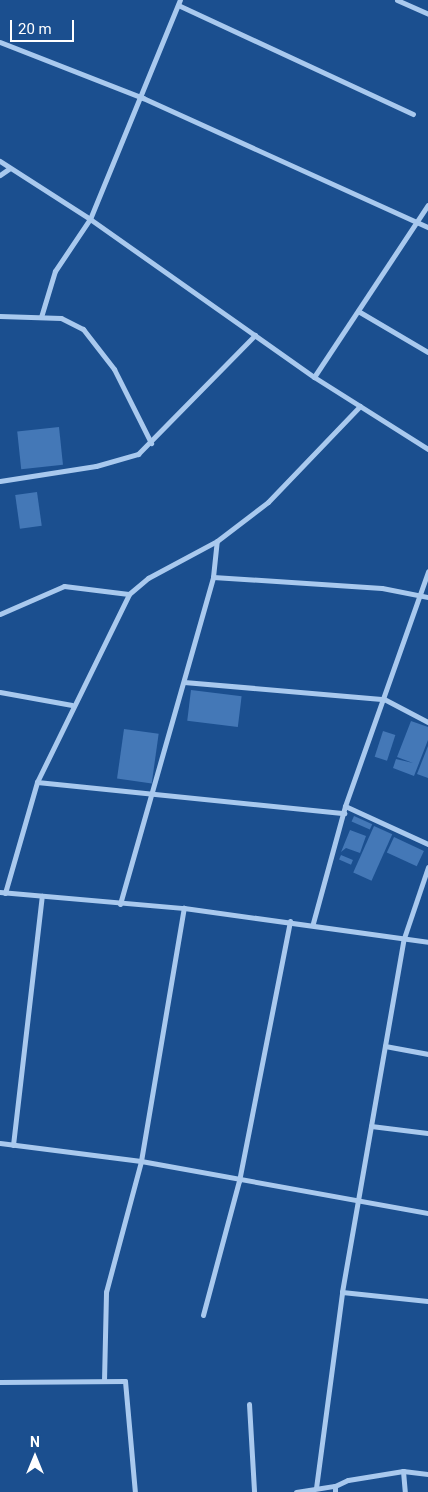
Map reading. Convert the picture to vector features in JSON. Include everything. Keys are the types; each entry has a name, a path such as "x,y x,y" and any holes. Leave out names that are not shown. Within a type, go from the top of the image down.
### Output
{"street":[{"path":"398,0 428,14"},
{"path":"41,317 55,271 90,219 143,98 179,2 414,114"},
{"path":"0,42 143,98 428,227"},
{"path":"0,161 90,219 314,378 426,447 428,440"},
{"path":"0,175 10,168"},
{"path":"314,378 428,205"},
{"path":"358,311 428,352"},
{"path":"0,316 61,318 83,330 114,369 152,443"},
{"path":"0,480 114,463 138,454 152,443 255,335"},
{"path":"360,406 292,480 217,541 148,578 129,594 72,706 37,782 3,893 184,908 313,923 428,942"},
{"path":"120,904 213,577 217,541"},
{"path":"313,923 345,806 428,571"},
{"path":"213,577 339,584 421,594 428,598"},
{"path":"0,614 64,586 129,594"},
{"path":"184,682 384,699 428,722"},
{"path":"0,692 72,706"},
{"path":"37,782 344,813"},
{"path":"345,806 428,844"},
{"path":"316,1488 342,1292 404,938 428,867"},
{"path":"13,1146 42,896"},
{"path":"104,1381 106,1292 142,1162 184,908"},
{"path":"203,1315 239,1181 290,921"},
{"path":"385,1046 428,1054"},
{"path":"371,1126 428,1133"},
{"path":"0,1143 142,1162 239,1181 428,1213"},
{"path":"342,1292 428,1301"},
{"path":"0,1382 125,1381 136,1492"},
{"path":"249,1404 254,1492"},
{"path":"296,1492 335,1486 403,1471 428,1474"},
{"path":"403,1471 405,1492"},
{"path":"335,1486 335,1492"}],"building":[{"path":"59,427 63,465 21,469 17,431"},
{"path":"37,492 42,526 20,529 15,495"},
{"path":"191,690 242,696 238,727 187,721"},
{"path":"411,721 428,727 428,740 414,776 393,768 396,759 413,763 397,757"},
{"path":"124,729 159,734 152,783 117,779"},
{"path":"383,731 395,735 387,761 375,757"},
{"path":"428,746 428,778 417,774"},
{"path":"354,816 372,824 370,830 352,821"},
{"path":"374,826 392,834 372,881 353,873"},
{"path":"350,830 366,836 360,853 346,848 341,852"},
{"path":"394,837 424,851 417,866 387,852"},
{"path":"341,855 353,860 351,865 339,860"}]}
